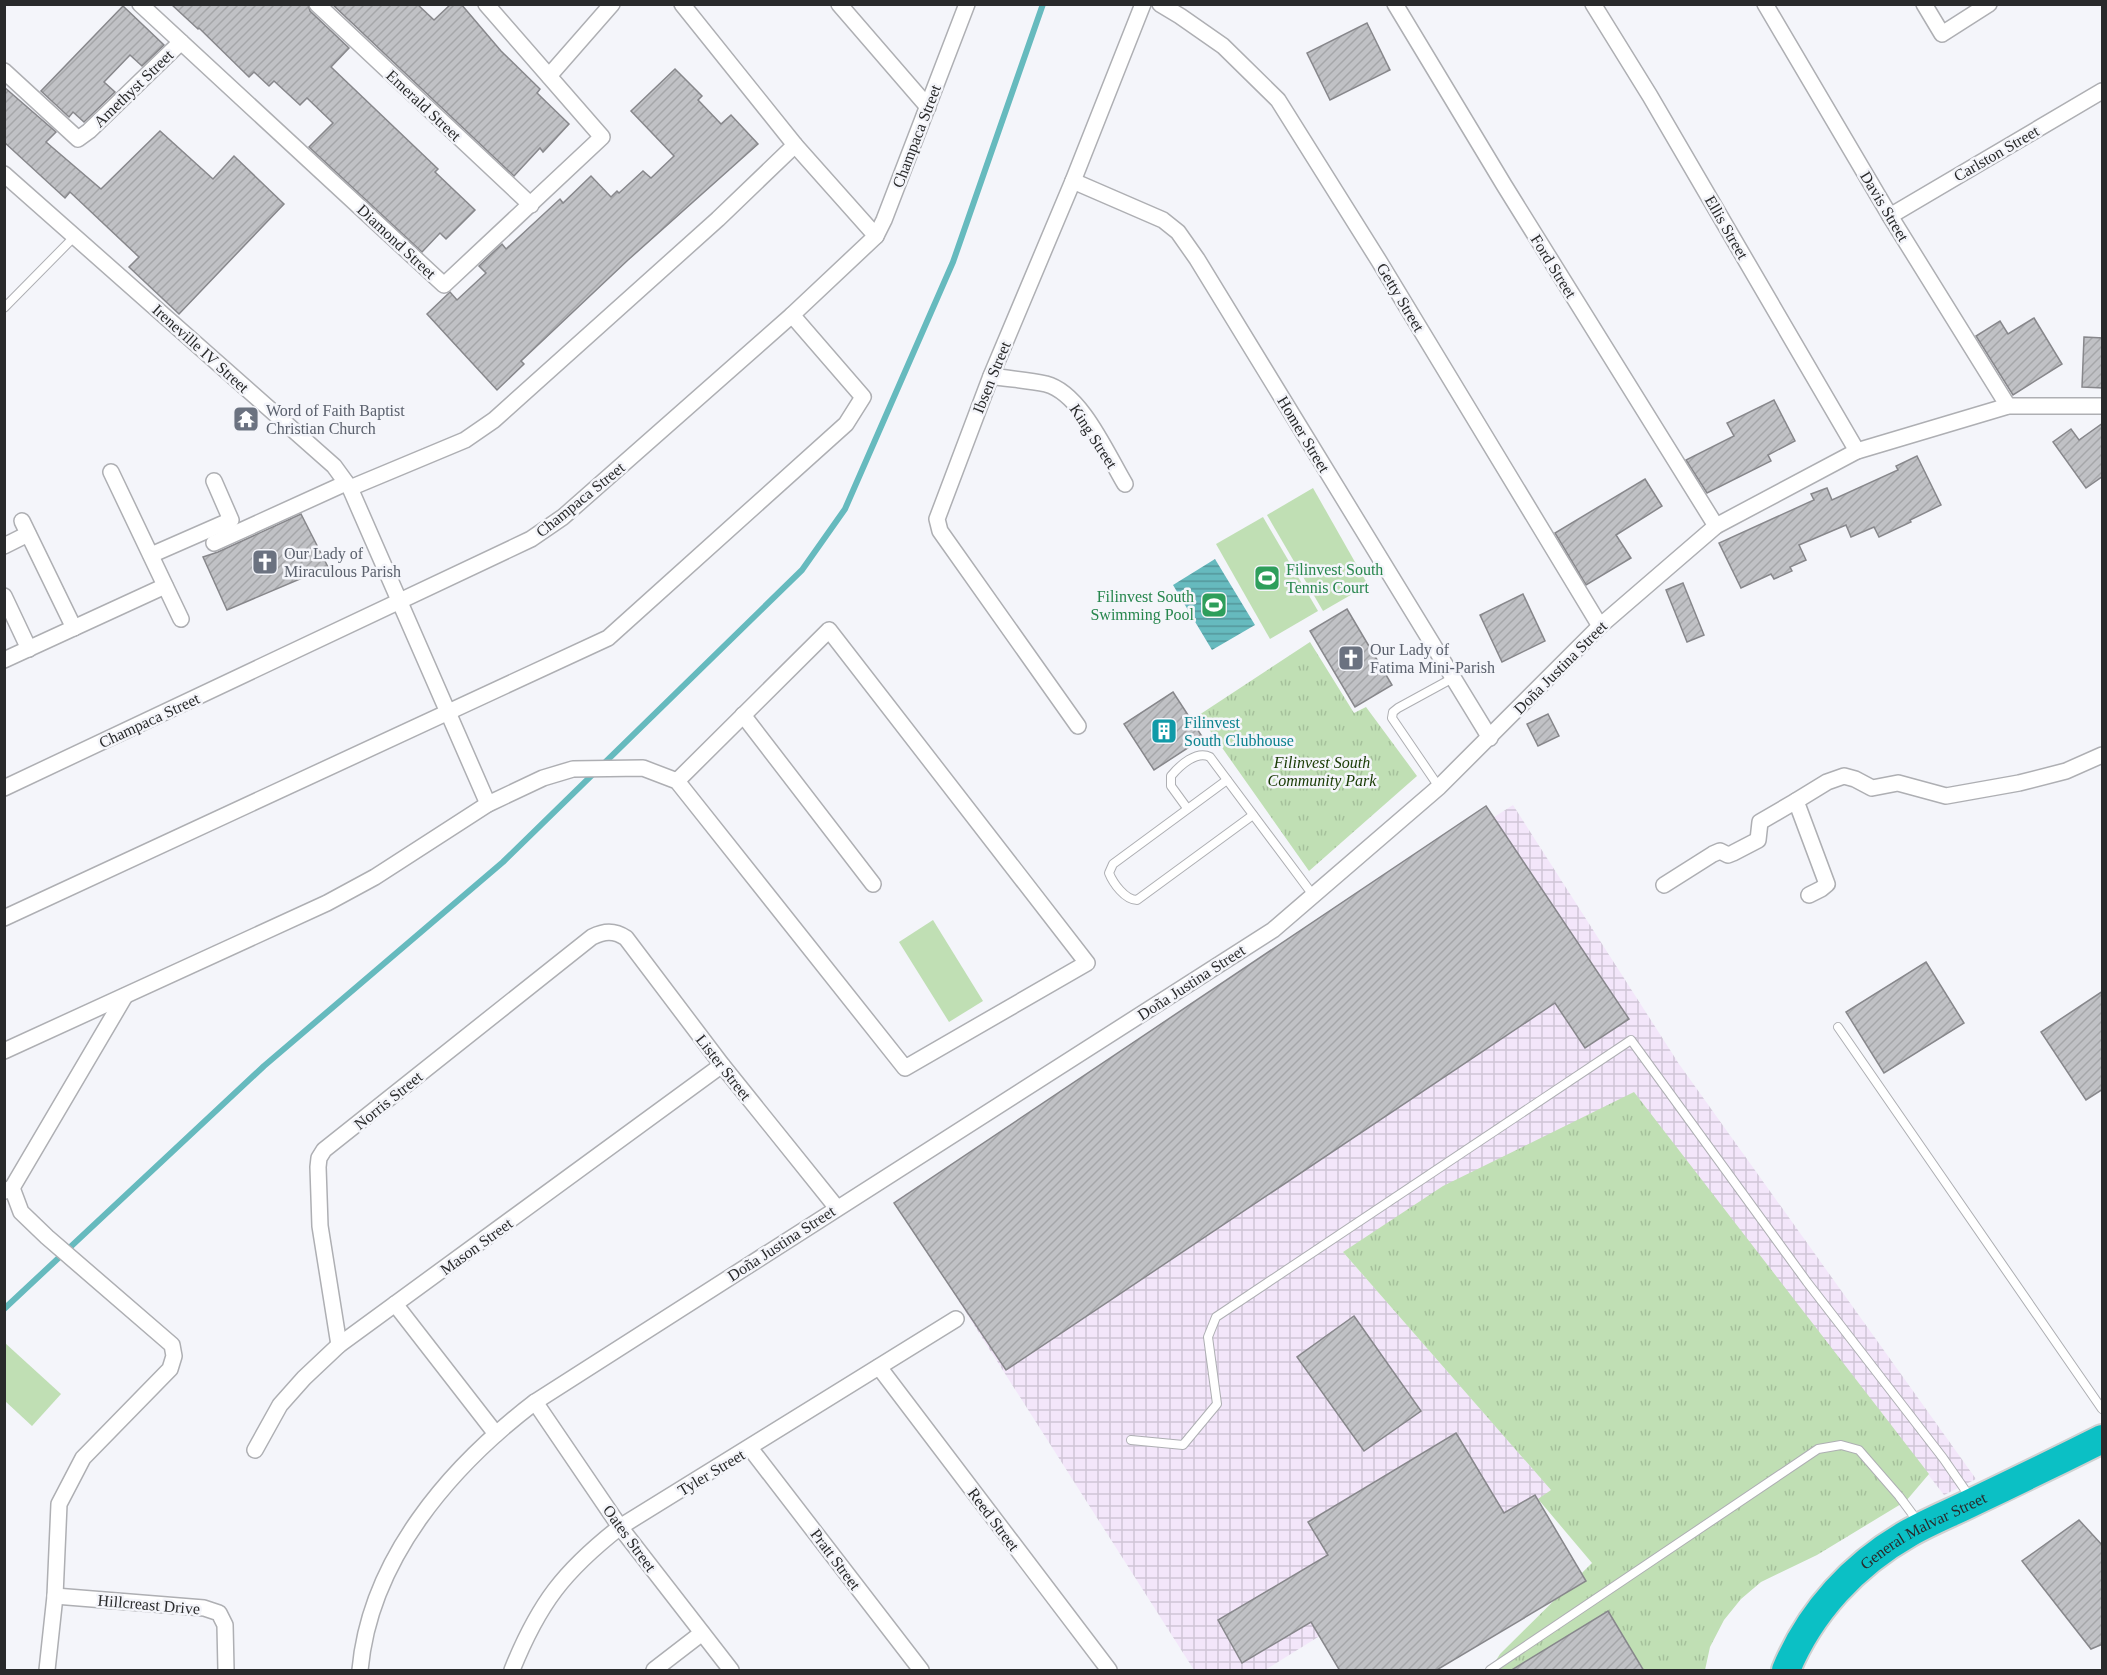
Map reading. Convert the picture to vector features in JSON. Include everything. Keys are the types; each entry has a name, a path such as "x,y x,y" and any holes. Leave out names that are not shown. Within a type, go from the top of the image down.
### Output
{"highway":[{"name":"General Malvar Street","path":"1786,1671 1820,1610 1846,1580 1877,1554 1922,1526 2103,1439"}],"street":[{"name":"Diamond Street","path":"141,4 444,285 602,137 486,4"},
{"name":"Emerald Street","path":"317,4 531,205"},
{"path":"549,76 612,4"},
{"path":"682,4 795,145 876,236"},
{"path":"839,4 928,107"},
{"name":"Champaca Street","path":"4,788 399,602 531,538 563,517 792,315 876,236 967,4"},
{"name":"Ibsen Street","path":"1078,726 938,525 939,513 991,376 1073,181 1143,4"},
{"name":"Getty Street","path":"1160,4 1223,46 1278,99 1600,626"},
{"name":"Ford Street","path":"1395,4 1504,185 1716,526"},
{"name":"Ellis Street","path":"1593,4 1650,96 1857,451"},
{"name":"Davis Street","path":"1765,4 1890,216 2008,406"},
{"path":"1924,4 1942,34 1989,4"},
{"name":"Amethyst Street","path":"4,71 78,139 181,42"},
{"name":"Carlston Street","path":"1890,216 2103,91"},
{"path":"214,543 348,485 465,440 494,420 718,219 795,145"},
{"name":"Ireneville IV Street","path":"4,174 334,466 348,485 488,804"},
{"name":"Homer Street","path":"1073,181 1162,220 1178,232 1197,259 1490,738"},
{"path":"4,918 608,638 846,424 863,398 792,315"},
{"name":"King Street","path":"991,376 1048,385 1068,396 1084,415 1125,484"},
{"name":"Doña Justina Street","path":"360,1671 373,1611 398,1554 438,1495 460,1469 496,1434 535,1402 1273,930 1439,787 1600,626 1716,526 1857,451 2008,406 2103,406"},
{"path":"111,472 181,619"},
{"path":"151,555 231,520 214,481"},
{"path":"4,546 25,528 74,628"},
{"path":"4,660 165,586"},
{"path":"4,596 29,649"},
{"path":"4,1051 327,903 375,877 488,804 543,778 573,769 643,768 677,781 905,1068 1087,963 829,630 677,781"},
{"path":"743,715 873,884"},
{"path":"1664,885 1713,854 1720,851 1728,855 1733,854 1758,840 1760,822 1827,782 1844,776 1872,788 1899,783 1946,796 2047,776 2066,771 2103,755"},
{"path":"1796,801 1827,884 1809,896"},
{"name":"Lister Street","path":"609,932 618,933 626,938 722,1065 837,1208"},
{"name":"Norris Street","path":"339,1345 320,1226 318,1167 319,1158 324,1150 592,938 600,933 609,932"},
{"path":"46,1671 55,1596 59,1504 82,1458 170,1369 174,1356 172,1345 21,1212 8,1189 125,996"},
{"name":"Mason Street","path":"255,1450 280,1405 304,1378 339,1345 722,1065"},
{"path":"395,1304 496,1434"},
{"name":"Tyler Street","path":"512,1671 536,1618 564,1577 591,1550 620,1527 956,1319"},
{"name":"Reed Street","path":"879,1367 1109,1671"},
{"name":"Oates Street","path":"535,1402 620,1527 731,1671"},
{"name":"Pratt Street","path":"750,1448 921,1671"},
{"name":"Hillcreast Drive","path":"55,1596 204,1608 219,1612 225,1625 226,1671"},
{"path":"654,1671 702,1633"}],"lane":[{"path":"4,308 75,236"},
{"path":"1439,787 1392,718 1393,712 1398,708 1453,678"},
{"path":"1187,808 1171,786 1170,781 1174,772 1195,756 1201,754 1210,757 1313,895"},
{"path":"1227,780 1110,868 1111,878 1128,899 1142,898 1253,815"},
{"path":"1838,1027 2092,1397 2103,1409"},
{"path":"1131,1440 1184,1444 1216,1404 1208,1336 1216,1317 1631,1040 1807,1282 1943,1458 1973,1502"},
{"path":"1490,1671 1818,1449 1841,1445 1858,1450 1922,1526"}],"shaded area":[{"path":"1513,805 1679,1064 1976,1479 1944,1495 1634,1093 1343,1252 1552,1491 1265,1670 1194,1670 895,1201"}],"green space":[{"path":"1313,488 1368,585 1323,611 1267,515"},
{"name":"Filinvest South Tennis Court","path":"1263,517 1318,611 1270,639 1216,544"},
{"name":"Filinvest South Community Park","path":"1310,642 1354,713 1366,707 1417,776 1309,871 1199,715"},
{"path":"933,920 983,1001 949,1022 899,942"},
{"path":"1634,1092 1929,1474 1906,1501 1817,1555 1761,1582 1741,1599 1724,1620 1710,1647 1705,1670 1490,1670 1500,1654 1592,1563 1538,1499 1551,1490 1343,1252 1443,1186"},
{"path":"5,1343 61,1394 32,1426 5,1401"}],"water":[{"name":"Filinvest South Swimming Pool","path":"1215,559 1255,625 1212,650 1173,585"}],"building":[{"path":"171,4 308,4 310,11 349,48 331,67 438,169 435,172 475,210 446,239 440,233 422,252 309,147 333,123 307,98 300,105 274,81 269,86 254,72 249,77"},
{"path":"332,4 417,4 434,20 451,4 461,4 501,51 540,89 537,93 569,124 543,152 540,148 514,176"},
{"path":"123,6 164,45 142,66 130,55 104,82 115,92 84,122 73,112 69,117 41,91"},
{"path":"1367,23 1390,70 1330,100 1307,53"},
{"path":"675,69 702,96 698,100 721,124 731,115 758,144 628,260 521,361 524,364 497,390 427,314 450,292 457,300 486,273 479,266 502,244 506,249 560,199 563,203 591,176 611,197 617,191 619,193 643,171 651,178 674,156 631,111"},
{"path":"4,87 56,132 46,142 101,189 160,131 213,179 234,156 284,204 179,314 129,267 139,257 70,192 65,198 4,142"},
{"path":"2034,318 2062,364 2013,395 1976,336 2000,321 2008,334"},
{"path":"2084,337 2103,338 2103,388 2082,387"},
{"path":"1774,400 1795,441 1768,455 1771,461 1707,493 1686,460 1734,436 1727,423"},
{"path":"2103,423 2103,476 2086,488 2053,442 2071,429 2079,440"},
{"path":"1917,456 1941,505 1879,537 1874,527 1851,537 1846,525 1799,545 1806,560 1790,567 1792,571 1774,579 1771,574 1741,588 1719,543 1814,500 1811,494 1827,488 1832,500 1898,470 1896,466"},
{"path":"1645,479 1662,506 1616,535 1631,558 1586,585 1555,533"},
{"name":"Our Lady of Miraculous Parish","path":"301,514 328,567 227,610 203,557"},
{"path":"1683,583 1704,635 1687,642 1666,590"},
{"path":"1523,594 1545,641 1502,662 1480,615"},
{"name":"Our Lady of Fatima Mini-Parish","path":"1347,609 1392,685 1355,707 1310,631"},
{"name":"Filinvest South Clubhouse","path":"1173,692 1203,738 1154,770 1124,724"},
{"path":"1548,714 1559,736 1538,746 1527,724"},
{"path":"1486,806 1629,1019 1585,1048 1555,1003 1006,1370 894,1203"},
{"path":"1926,962 1964,1023 1884,1073 1846,1012"},
{"path":"2103,991 2103,1089 2086,1100 2041,1032"},
{"path":"1354,1316 1421,1411 1364,1451 1297,1357"},
{"path":"1456,1433 1504,1513 1535,1495 1586,1581 1435,1671 1340,1671 1311,1622 1242,1663 1218,1620 1328,1555 1308,1522"},
{"path":"2079,1520 2103,1546 2103,1644 2091,1649 2022,1561"},
{"path":"1608,1611 1644,1671 1510,1671"}],"waterway":[{"path":"4,1309 264,1066 503,862 802,570 845,509 953,262 1043,4"}],"place":[{"name":"Word of Faith Baptist Christian Church","path":"246,419"},
{"name":"Our Lady of Miraculous Parish","path":"265,562"},
{"name":"Filinvest South Tennis Court","path":"1267,578"},
{"name":"Filinvest South Swimming Pool","path":"1214,605"},
{"name":"Our Lady of Fatima Mini-Parish","path":"1351,658"},
{"name":"Filinvest South Clubhouse","path":"1164,731"}]}
